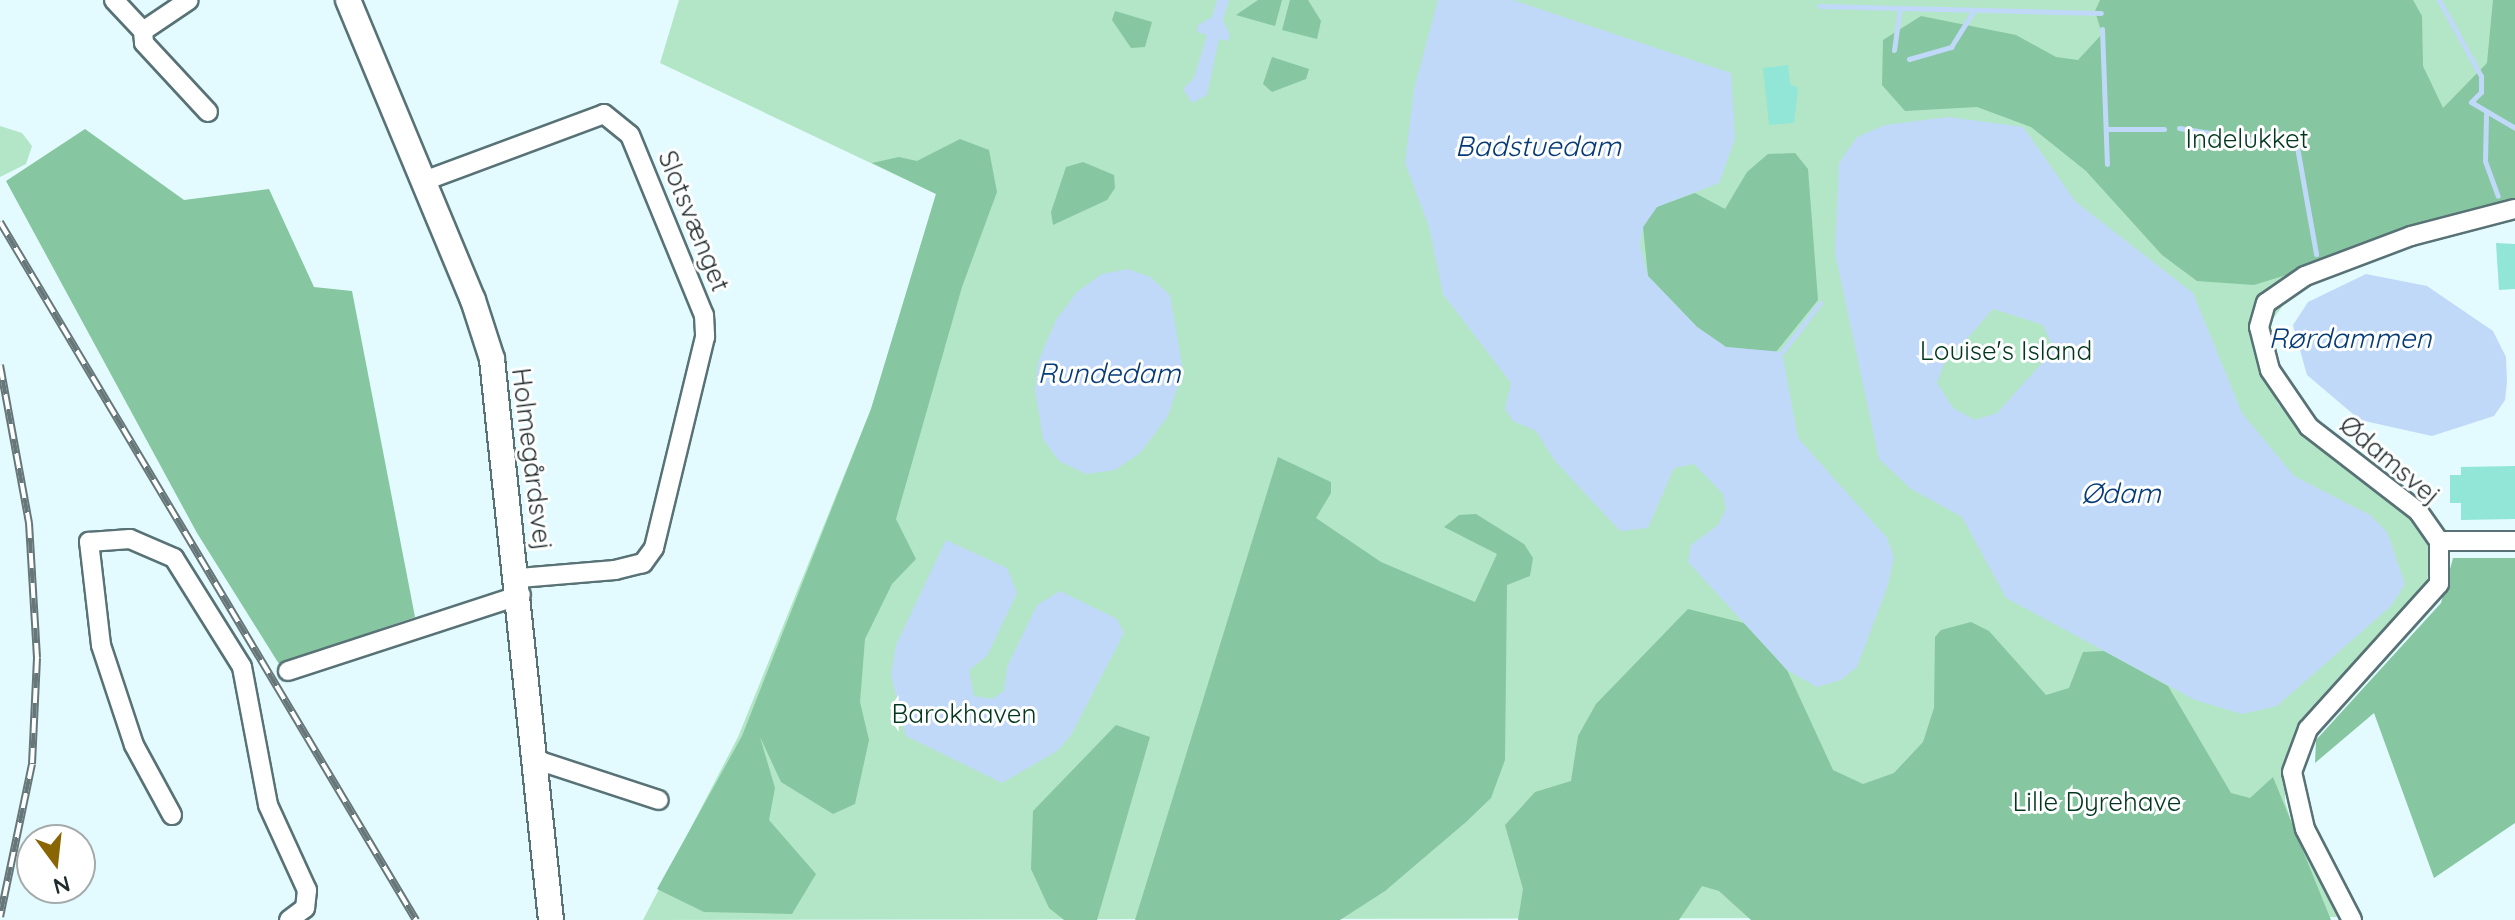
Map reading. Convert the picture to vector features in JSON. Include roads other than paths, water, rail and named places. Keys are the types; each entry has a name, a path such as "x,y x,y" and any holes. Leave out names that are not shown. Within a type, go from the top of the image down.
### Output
{"street":[{"path":"114,0 143,31 144,43 208,112"},
{"path":"143,31 189,0"},
{"name":"Holmegårdsvej","path":"348,0 424,181 492,359 520,586 551,920"},
{"name":"Slotsvænget","path":"288,671 520,586 643,563 654,548 705,337 704,315 630,135 614,118 588,115 424,181"},
{"name":"Ødamsvej","path":"2352,920 2305,829 2292,772 2308,729 2439,584 2439,541 2419,512 2309,427 2270,370 2259,327 2266,303 2305,276 2411,236 2515,209"},
{"path":"172,815 134,745 101,645 89,542 130,539 174,558 242,667 252,694 268,805 278,838 307,890 305,908 289,920"},
{"path":"2439,541 2515,541"},
{"path":"537,760 659,800"}],"water":[{"path":"1217,0 1229,0 1223,20 1230,35 1228,41 1219,39 1207,95 1192,103 1183,89 1194,78 1207,35 1197,32 1198,25 1212,17"},
{"name":"Badstuedam","path":"1438,0 1513,0 1731,73 1735,139 1719,183 1657,207 1643,227 1640,245 1648,276 1697,327 1726,347 1782,352 1798,438 1887,538 1894,557 1888,585 1857,667 1841,680 1817,687 1787,670 1688,562 1691,545 1718,525 1726,509 1723,494 1694,464 1674,468 1648,528 1620,531 1555,461 1536,431 1513,421 1505,409 1511,383 1443,294 1429,227 1405,163 1414,89"},
{"name":"Ødam","path":"1948,117 2023,127 2076,202 2193,293 2242,413 2294,476 2370,515 2387,532 2405,584 2391,606 2277,706 2242,714 2195,700 2006,598 1962,517 1911,489 1879,459 1835,253 1839,163 1857,137 1885,125","holes":["1993,309 2043,325 2054,350 1997,413 1975,420 1953,408 1937,383 1943,366"]},
{"name":"Rundedam","path":"1128,269 1150,277 1170,295 1183,371 1168,416 1140,453 1115,470 1086,474 1059,461 1043,439 1035,390 1038,362 1056,320 1077,292 1102,274"},
{"name":"Rørdammen","path":"2366,274 2427,286 2493,331 2506,357 2507,382 2505,400 2494,416 2432,436 2360,420 2307,375 2293,325 2308,302"},
{"path":"946,540 1007,568 1017,593 987,656 969,670 974,696 992,699 1004,691 1007,667 1037,605 1060,591 1117,619 1124,633 1071,735 1057,751 1002,783 906,736 891,675 896,645"}],"waterway":[{"path":"2439,0 2481,76 2481,92 2471,102 2515,128"},
{"path":"1819,6 2101,13"},
{"path":"1894,50 1900,8"},
{"path":"1909,59 1951,47 1974,10"},
{"path":"2102,29 2107,164"},
{"path":"2486,114 2485,161 2498,196"},
{"path":"2179,128 2297,147 2316,254"},
{"path":"2107,129 2164,129"},
{"path":"1782,352 1820,303"}],"railway":[{"path":"0,222 416,920"},
{"path":"0,365 29,523 37,658 32,764 0,917"}],"park label":[{"name":"Indelukket","path":"2247,139"},
{"name":"Louise's Island","path":"2006,351"},
{"name":"Barokhaven","path":"964,714"},
{"name":"Lille Dyrehave","path":"2097,802"}]}
